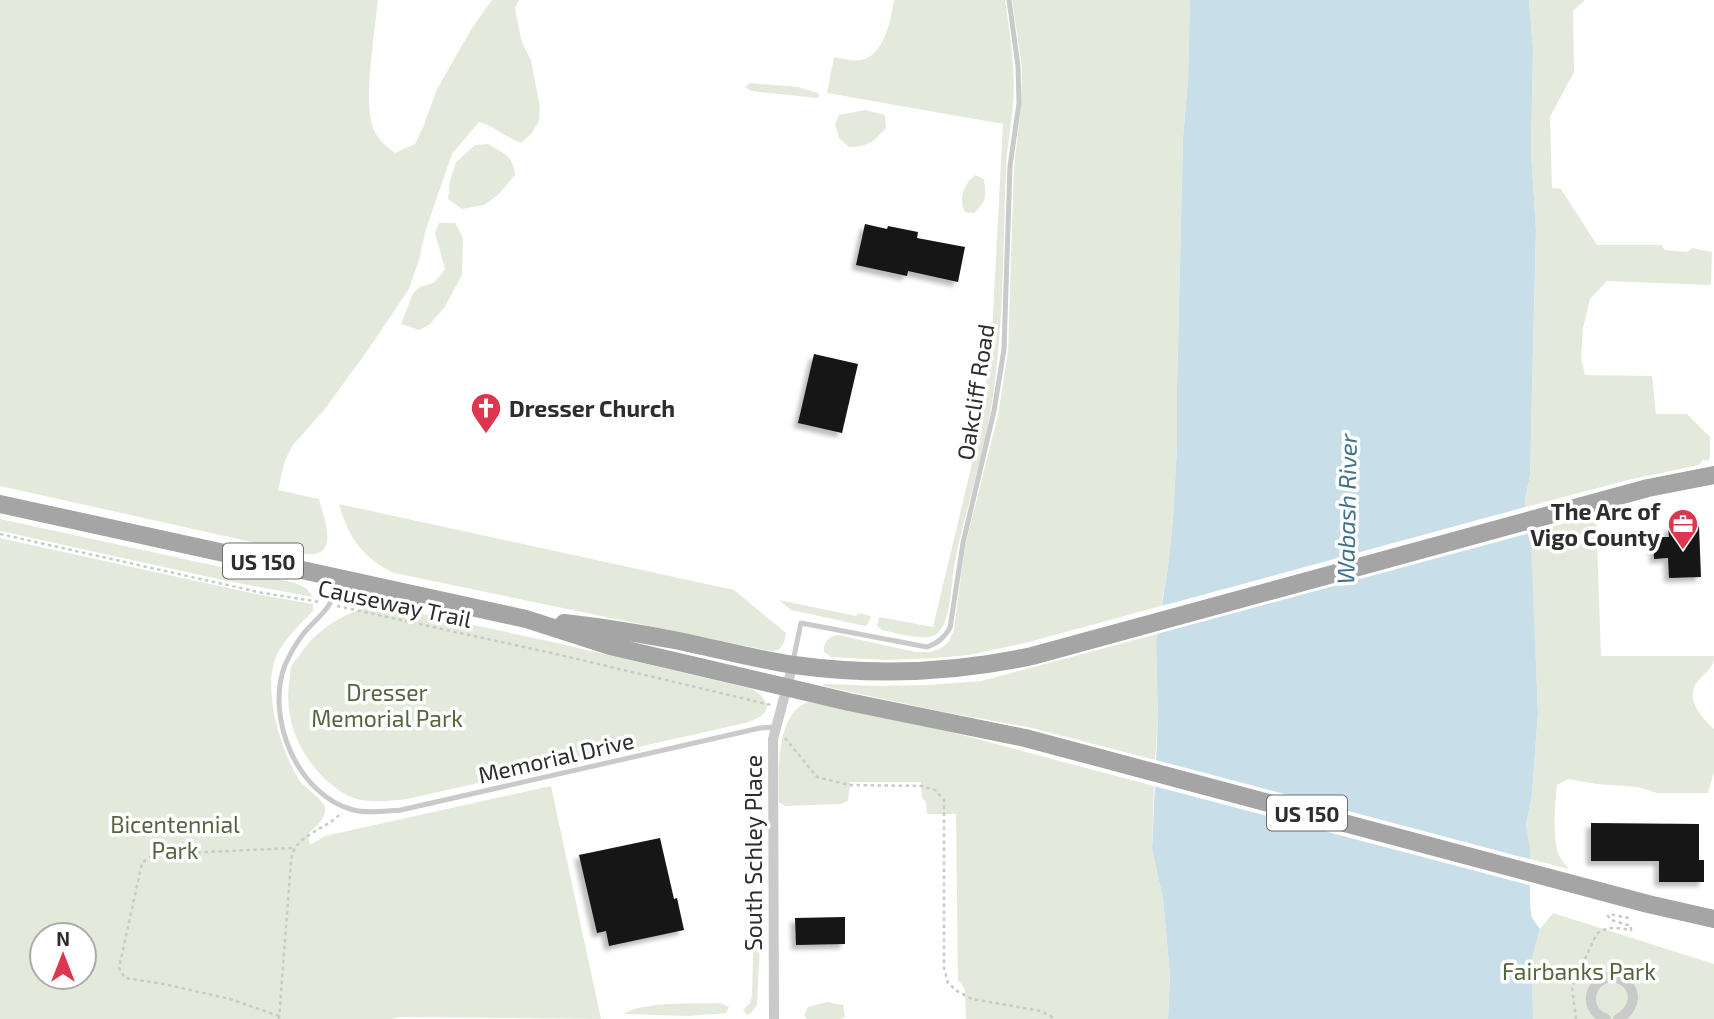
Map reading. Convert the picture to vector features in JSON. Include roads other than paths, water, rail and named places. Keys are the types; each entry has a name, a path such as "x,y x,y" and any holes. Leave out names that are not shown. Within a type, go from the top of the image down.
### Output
{"main road":[{"name":"US 150","path":"526,619 614,629 793,664 859,671 925,671 1003,662 1648,488 1714,475"},
{"name":"US 150","path":"0,504 526,619 610,646 786,688 1025,738 1648,904 1714,919"}],"street":[{"name":"South Schley Place","path":"774,1019 772,766 776,727 793,664"},
{"path":"1606,1019 1595,1012 1590,1003 1596,983 1612,977 1629,985 1632,991 1630,1009 1618,1019"}],"lane":[{"name":"Oakcliff Road","path":"793,664 801,623 927,647 936,644 950,628 963,543 994,411 1004,349 1010,166 1019,103 1018,66 1009,0"},
{"name":"Memorial Drive","path":"339,578 330,604 305,632 285,665 280,683 280,716 289,750 298,766 325,795 345,806 368,812 401,810 760,728 776,727"}],"water":[{"name":"Wabash River","path":"1190,0 1529,0 1533,49 1531,152 1536,229 1530,475 1525,501 1531,543 1538,712 1532,795 1526,824 1530,849 1530,907 1532,918 1540,929 1532,959 1533,1019 1168,1019 1170,975 1163,899 1152,849 1158,718 1156,641 1168,567 1177,446 1183,138"}],"place":[{"name":"Dresser Church","path":"486,435"},
{"name":"The Arc of Vigo County","path":"1683,551"}],"park label":[{"name":"Dresser Memorial Park","path":"387,705"},
{"name":"Bicentennial Park","path":"175,837"},
{"name":"Fairbanks Park","path":"1579,971"}]}
